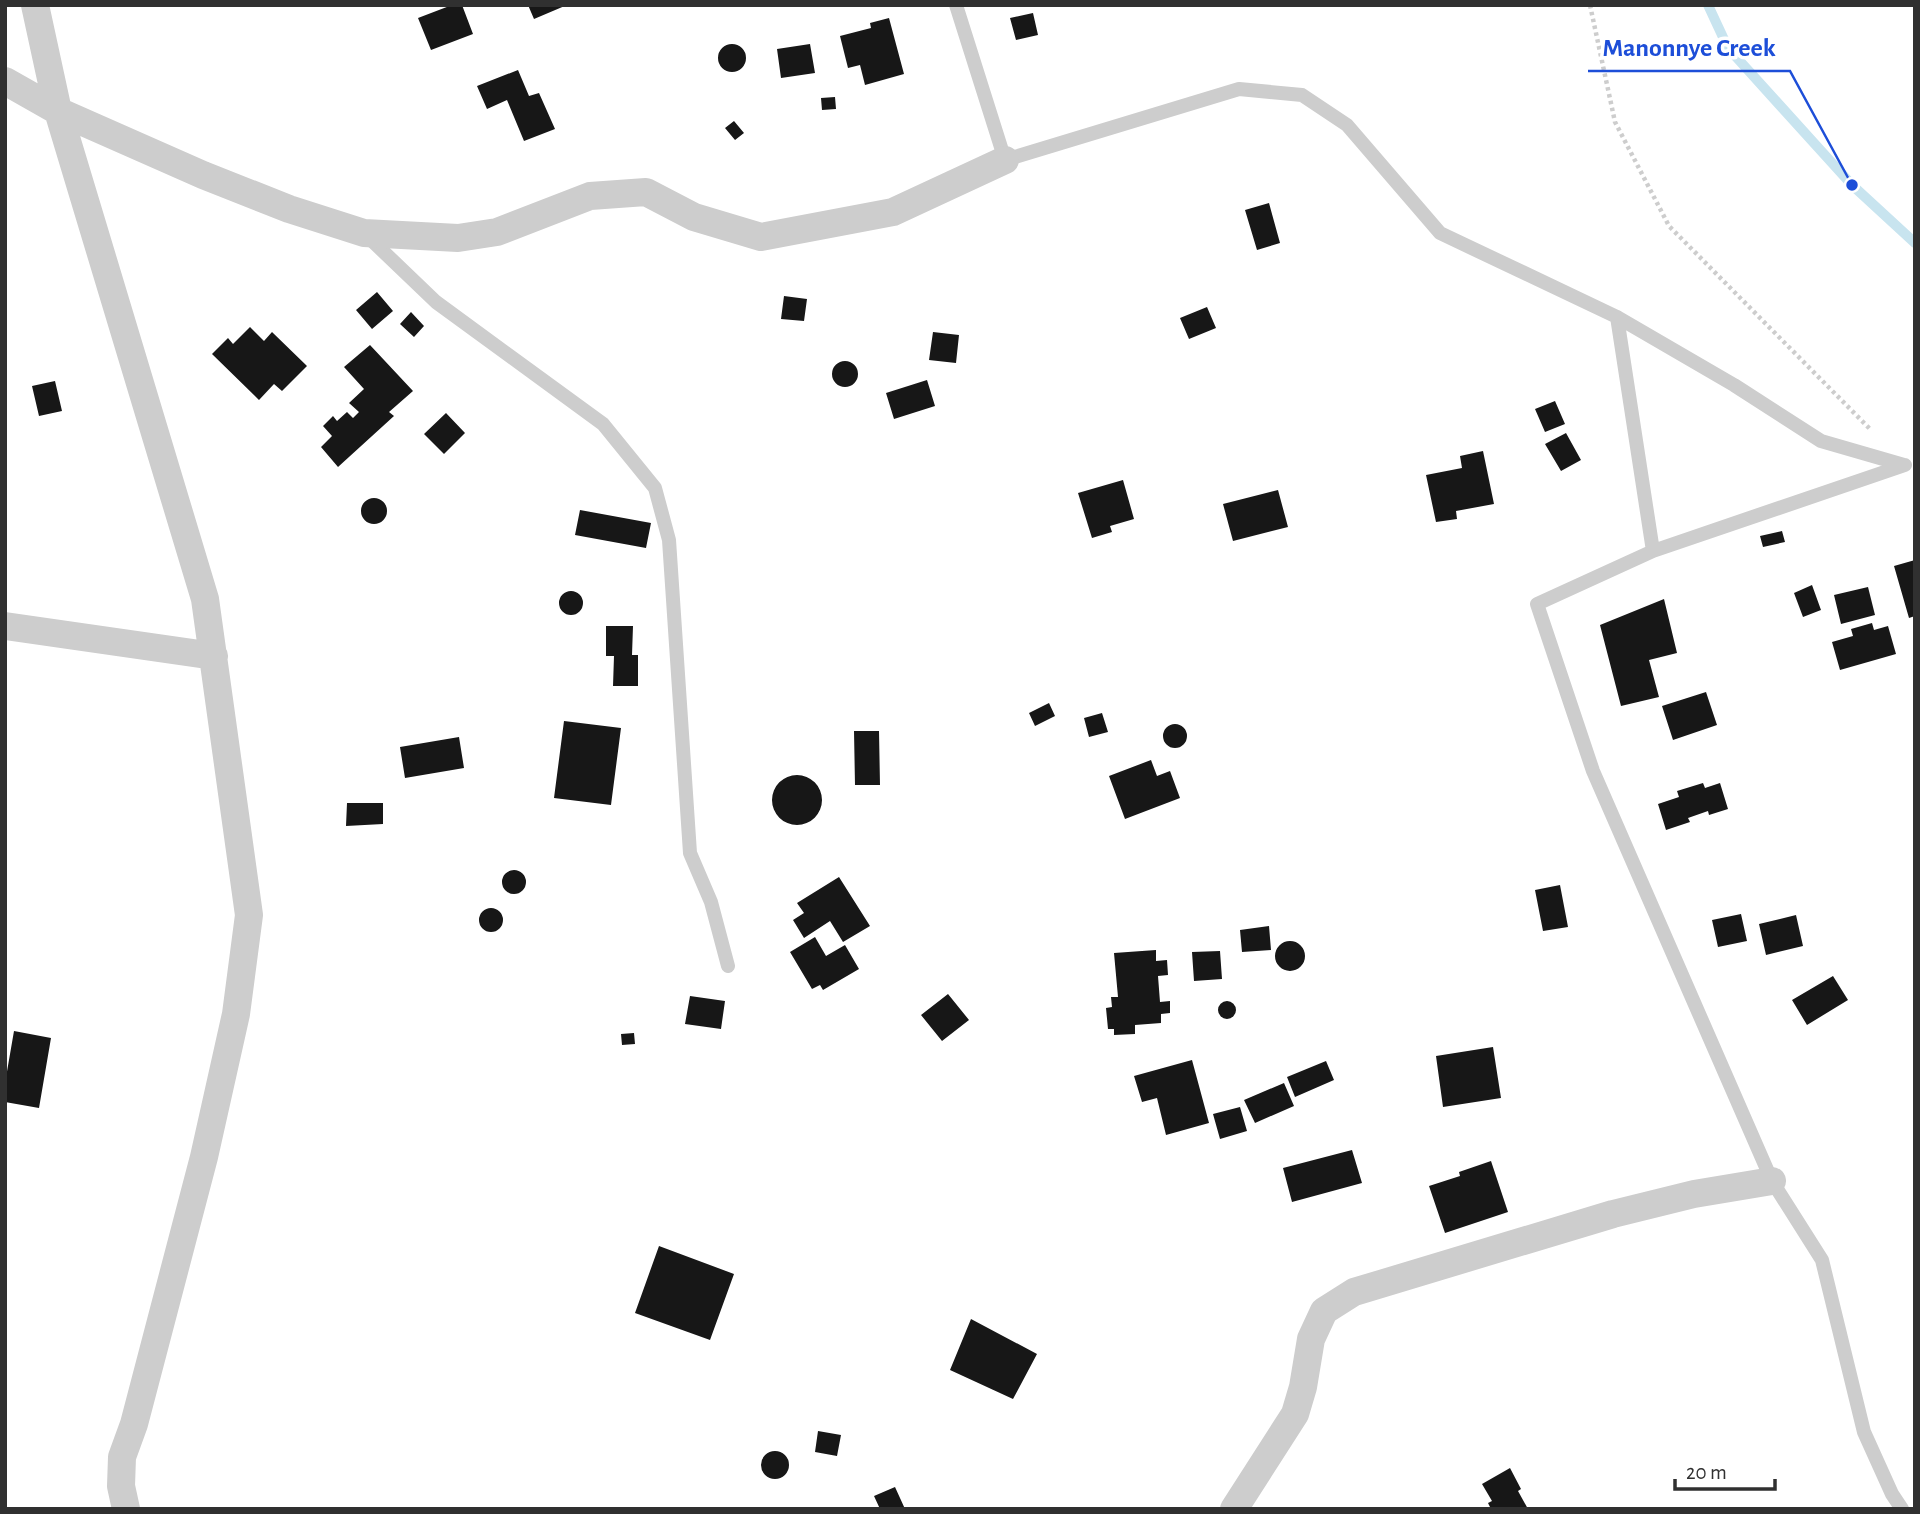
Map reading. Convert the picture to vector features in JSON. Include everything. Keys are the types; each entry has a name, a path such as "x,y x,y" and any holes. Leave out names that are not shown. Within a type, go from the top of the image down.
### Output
{"street":[{"path":"35,5 58,111 205,599 249,915 236,1014 204,1157 122,1457 121,1486 126,1509"},
{"path":"5,80 58,111 215,180 289,209 364,233 458,238 497,232 590,196 646,192 694,217 761,237 893,212 1005,160"},
{"path":"5,626 214,656"},
{"path":"1234,1509 1295,1414 1303,1387 1311,1339 1324,1311 1354,1292 1613,1214 1695,1194 1772,1181"}],"lane":[{"path":"956,5 1005,160 1239,89 1302,95 1347,125 1440,233 1617,317 1734,385 1821,441 1905,465"},
{"path":"364,233 436,302 603,424 654,488 670,540 690,853 710,901 728,966"},
{"path":"1617,317 1653,551"},
{"path":"1902,1509 1892,1494 1864,1432 1822,1260 1772,1181 1593,771 1537,604 1653,551 1905,465"}],"path":[{"path":"1590,5 1615,122 1669,226 1905,465"}],"building":[{"path":"452,5 462,5 473,34 431,50 418,18"},
{"path":"528,5 567,5 534,19"},
{"path":"1033,13 1038,35 1016,40 1010,18"},
{"path":"889,18 904,74 865,85 860,65 848,68 840,36 871,28 870,23"},
{"path":"732,44 742,48 746,58 742,68 732,72 722,68 718,58 722,48"},
{"path":"810,44 815,73 781,78 777,49"},
{"path":"518,70 529,96 539,93 555,129 524,141 507,100 487,109 477,86"},
{"path":"835,97 836,109 822,110 821,98"},
{"path":"734,121 744,133 735,140 725,128"},
{"path":"1269,203 1280,243 1257,250 1245,210"},
{"path":"377,292 393,311 372,329 356,310"},
{"path":"784,296 807,299 804,321 781,319"},
{"path":"1207,307 1216,328 1189,339 1180,318"},
{"path":"411,312 424,326 414,337 400,324"},
{"path":"250,327 264,341 272,332 307,366 282,391 274,384 259,400 212,354 228,338 233,344"},
{"path":"933,332 959,335 956,363 929,360"},
{"path":"370,345 413,391 389,412 394,416 338,467 321,447 332,436 323,426 333,416 337,421 347,412 353,418 359,412 349,403 364,389 344,367"},
{"path":"845,361 854,365 858,374 854,383 845,387 836,383 832,374 836,365"},
{"path":"927,380 935,406 894,419 886,393"},
{"path":"55,381 62,411 39,416 32,386"},
{"path":"1555,401 1565,424 1545,432 1535,409"},
{"path":"446,413 465,433 444,454 424,434"},
{"path":"1566,433 1581,460 1561,471 1545,444"},
{"path":"1483,451 1494,504 1456,511 1457,519 1436,522 1426,475 1462,468 1460,456"},
{"path":"1123,480 1134,519 1110,526 1112,532 1092,538 1078,493"},
{"path":"1278,490 1288,527 1233,541 1223,504"},
{"path":"374,498 383,502 387,511 383,520 374,524 365,520 361,511 365,502"},
{"path":"580,510 651,523 646,548 575,535"},
{"path":"1782,531 1785,542 1763,547 1760,536"},
{"path":"1915,560 1915,616 1909,618 1894,566"},
{"path":"1812,585 1821,610 1803,617 1794,593"},
{"path":"1868,587 1875,615 1841,624 1834,595"},
{"path":"571,591 579,595 583,603 579,611 571,615 563,611 559,603 563,595"},
{"path":"1664,599 1677,653 1649,660 1659,697 1621,706 1600,625"},
{"path":"1872,623 1874,630 1888,626 1896,654 1840,670 1832,642 1853,636 1851,629"},
{"path":"606,626 633,626 632,655 638,655 638,686 613,686 614,656 606,656"},
{"path":"1706,692 1717,725 1673,740 1662,706"},
{"path":"1049,703 1055,716 1035,726 1029,713"},
{"path":"1102,713 1108,732 1089,737 1084,718"},
{"path":"564,721 621,728 611,805 554,798"},
{"path":"1175,724 1183,728 1187,736 1183,744 1175,748 1167,744 1163,736 1167,728"},
{"path":"854,731 879,731 880,785 855,785"},
{"path":"459,737 464,768 405,778 400,747"},
{"path":"1151,760 1157,776 1170,771 1180,798 1125,819 1109,776"},
{"path":"797,775 815,782 822,800 815,818 797,825 779,818 772,800 779,782"},
{"path":"1703,783 1705,788 1720,783 1728,809 1709,815 1708,811 1688,818 1690,822 1666,830 1658,804 1679,797 1677,791"},
{"path":"347,803 383,803 383,824 346,826"},
{"path":"514,870 525,877 526,882 519,893 514,894 503,887 502,882 509,871"},
{"path":"839,877 870,926 843,942 830,921 804,938 793,920 804,913 797,903"},
{"path":"1560,885 1568,927 1543,931 1535,890"},
{"path":"491,908 502,915 503,920 496,931 491,932 480,925 479,920 486,909"},
{"path":"1741,914 1747,941 1718,947 1712,920"},
{"path":"1796,915 1803,946 1766,955 1759,924"},
{"path":"1269,926 1271,950 1242,952 1240,930"},
{"path":"815,937 826,956 845,945 859,969 823,990 820,985 812,989 790,952"},
{"path":"1290,941 1301,945 1305,956 1301,967 1290,971 1279,967 1275,956 1279,945"},
{"path":"1156,950 1156,961 1167,960 1168,975 1158,976 1160,1002 1170,1001 1170,1013 1161,1014 1161,1023 1135,1025 1135,1034 1114,1035 1114,1029 1108,1029 1106,1008 1112,1007 1111,997 1118,997 1114,953"},
{"path":"1220,951 1222,979 1194,981 1192,952"},
{"path":"1833,976 1848,1000 1807,1025 1792,1000"},
{"path":"948,994 969,1020 942,1041 921,1015"},
{"path":"690,996 725,1001 721,1029 685,1024"},
{"path":"1223,1001 1231,1001 1236,1010 1234,1017 1223,1019 1218,1014 1218,1006"},
{"path":"14,1031 51,1038 39,1108 5,1102 5,1083"},
{"path":"634,1033 635,1044 622,1045 621,1034"},
{"path":"1493,1047 1501,1098 1443,1107 1436,1056"},
{"path":"1192,1060 1209,1123 1166,1135 1157,1098 1142,1102 1134,1076"},
{"path":"1326,1061 1334,1080 1295,1097 1287,1077"},
{"path":"1284,1083 1294,1106 1255,1123 1244,1100"},
{"path":"1240,1107 1247,1131 1220,1139 1213,1114"},
{"path":"1352,1150 1362,1183 1292,1202 1283,1168"},
{"path":"1491,1161 1508,1212 1445,1233 1429,1186 1460,1176 1459,1172"},
{"path":"659,1246 734,1274 710,1340 635,1313"},
{"path":"971,1319 1037,1354 1013,1399 950,1370"},
{"path":"818,1431 841,1435 837,1456 815,1452"},
{"path":"775,1451 785,1455 789,1465 785,1475 775,1479 765,1475 761,1465 765,1455"},
{"path":"1510,1468 1528,1509 1491,1509 1488,1503 1492,1501 1482,1484"},
{"path":"895,1487 905,1509 880,1509 874,1496"}],"waterway":[{"path":"1708,5 1728,48 1852,185 1915,243"}],"place":[{"name":"Manonnye Creek","path":"1852,185"}]}
